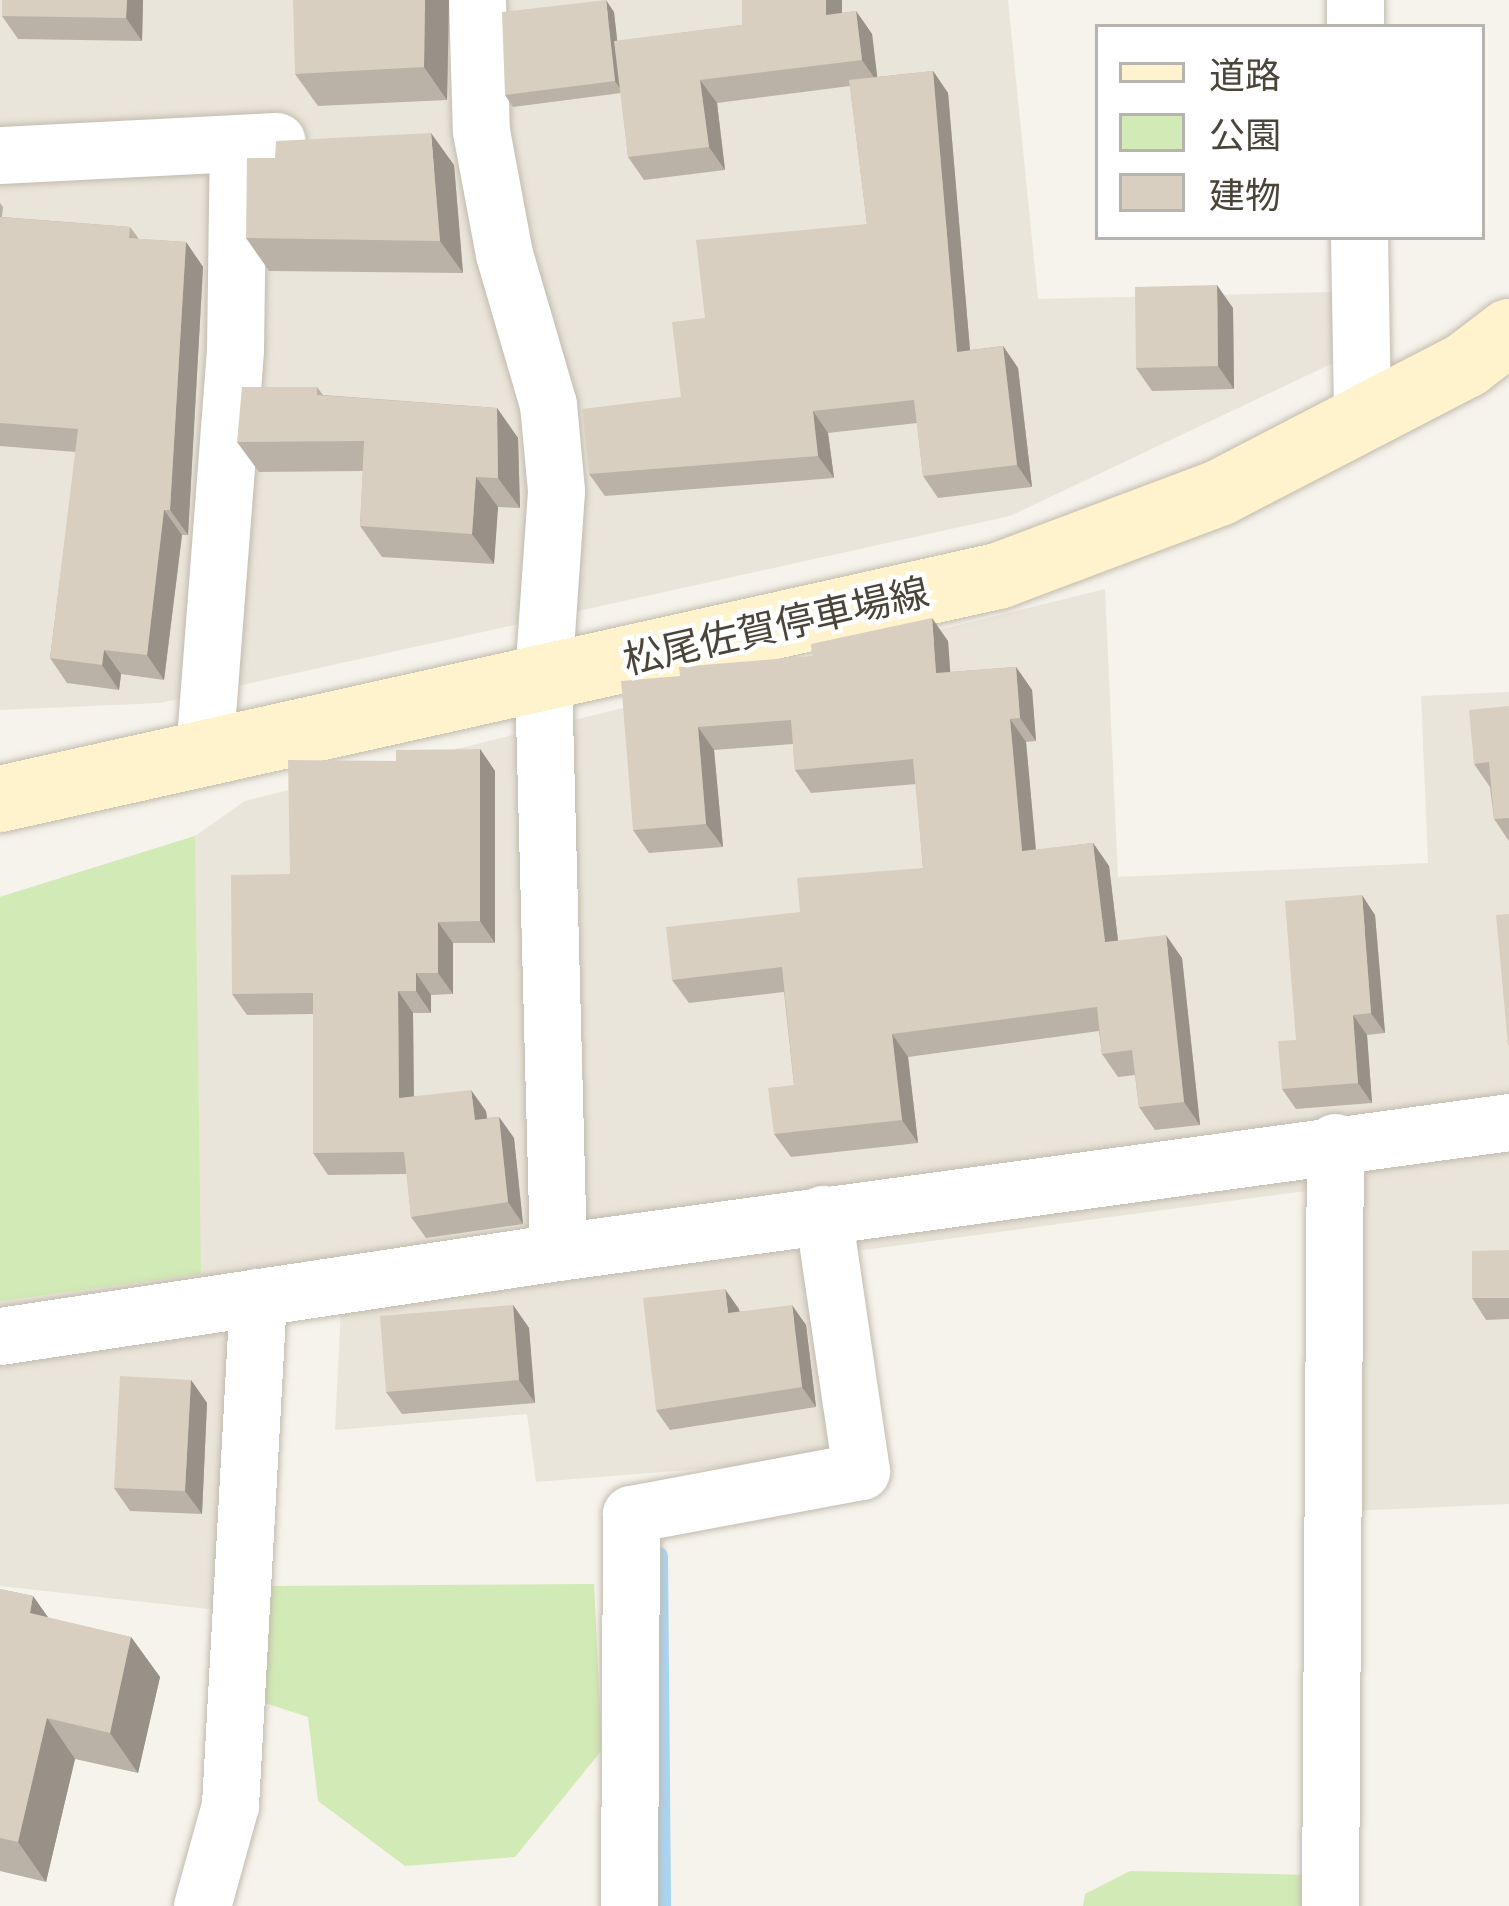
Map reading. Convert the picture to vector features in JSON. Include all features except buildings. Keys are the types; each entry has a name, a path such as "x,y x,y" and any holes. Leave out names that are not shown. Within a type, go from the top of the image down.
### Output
{"main road":[{"name":"松尾佐賀停車場線","path":"0,799 998,576 1219,493 1466,364 1509,332"}],"street":[{"path":"477,0 459,132 504,254 548,404 556,490 543,678 559,1252"},
{"path":"0,154 327,139"},
{"path":"204,753 235,349 238,143"},
{"path":"1359,240 1362,415"},
{"path":"0,1336 823,1214 1509,1122"},
{"path":"1330,1906 1335,1142"},
{"path":"629,1906 632,1514 861,1471 823,1214"},
{"path":"202,1906 232,1783 258,1297"}],"shaded area":[{"path":"0,0 1008,0 1038,299 1332,292 1346,357 1010,516 160,703 0,710"},
{"path":"1105,589 1118,877 1428,863 1421,696 1509,692 1509,1504 1350,1511 1314,1190 804,1258 841,1458 536,1482 527,1414 335,1430 341,1308 270,1322 226,1611 0,1586 0,897 195,836 245,801"}],"green space":[{"path":"195,836 201,1274 0,1301 0,897"},
{"path":"594,1584 602,1750 515,1857 405,1866 318,1801 308,1717 249,1698 263,1586"},
{"path":"1130,1871 1314,1875 1313,1906 1083,1906 1085,1894"}],"waterway":[{"path":"659,1556 662,1906"}]}
